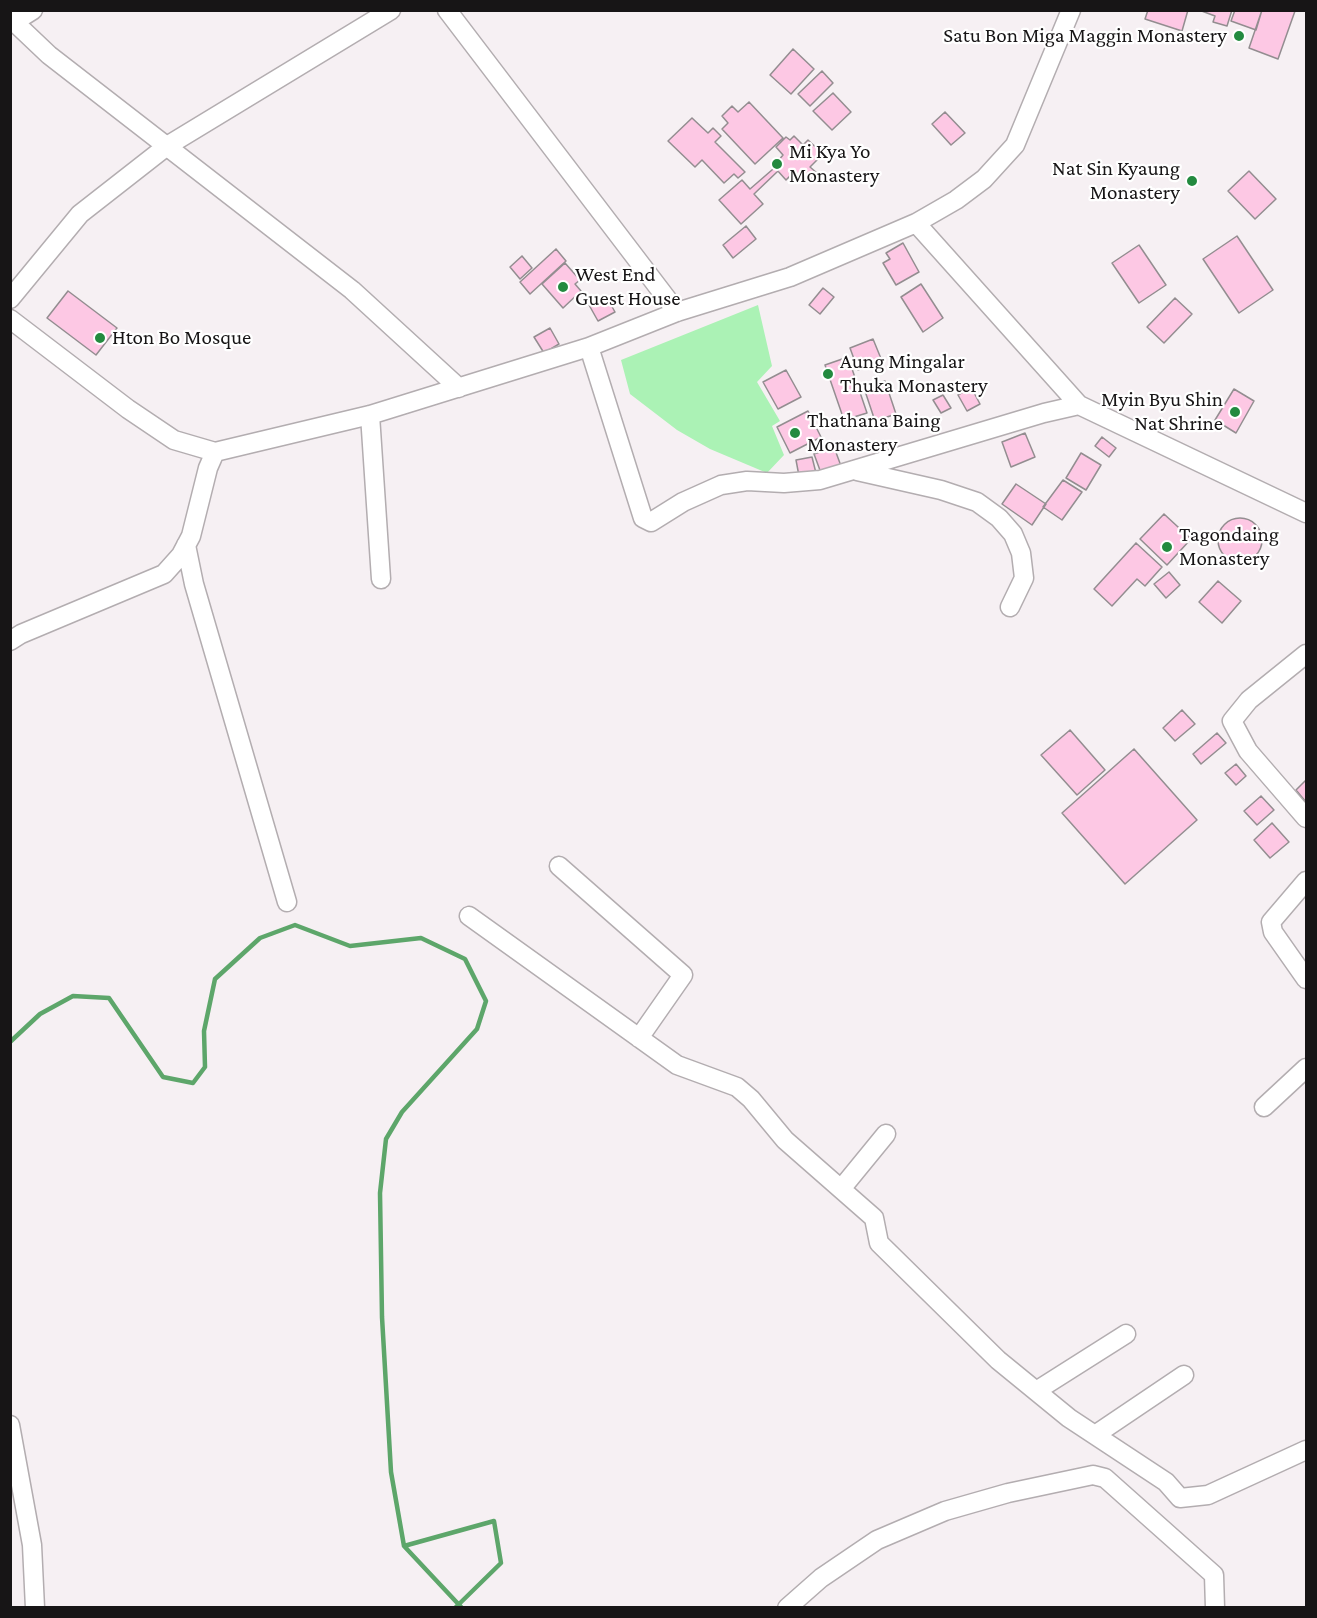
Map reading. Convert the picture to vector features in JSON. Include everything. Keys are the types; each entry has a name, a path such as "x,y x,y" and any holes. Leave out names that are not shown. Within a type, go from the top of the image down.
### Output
{"street":[{"path":"33,10 12,20 49,55 352,290 459,388"},
{"path":"10,299 80,214 167,146 391,10"},
{"path":"447,10 677,312"},
{"path":"10,319 174,441 215,452 370,415 589,347 677,312 790,277 915,223 956,200 984,179 1015,145 1071,10"},
{"path":"915,223 1079,405 1306,513"},
{"path":"589,347 645,520 655,520 683,502 721,485 747,481 820,480 1044,413 1079,405"},
{"path":"370,415 381,579"},
{"path":"10,642 21,634 164,574 191,536 208,468 215,452"},
{"path":"855,471 941,490 977,502 999,518 1013,534 1021,553 1024,578 1010,607"},
{"path":"186,545 194,584 287,902"},
{"path":"1306,654 1250,700 1232,721 1248,751 1306,818"},
{"path":"559,866 683,975 639,1038"},
{"path":"1306,881 1271,922 1273,932 1306,979"},
{"path":"469,916 677,1065 737,1088 751,1099 785,1140 874,1218 879,1243 998,1360 1095,1435 1166,1482 1180,1498 1208,1495 1306,1450"},
{"path":"1264,1107 1306,1068"},
{"path":"841,1189 886,1134"},
{"path":"1036,1391 1126,1334"},
{"path":"1095,1435 1184,1375"},
{"path":"10,1425 32,1545 36,1608"},
{"path":"787,1608 821,1578 877,1540 956,1508 1008,1493 1093,1475 1105,1478 1214,1575 1215,1608"}],"green space":[{"path":"758,305 772,366 757,382 780,421 772,426 784,455 767,473 710,449 677,430 630,394 621,360"}],"building":[{"path":"1148,10 1188,10 1182,31 1145,19"},
{"path":"1199,10 1232,10 1227,26 1213,22 1215,16"},
{"path":"1235,10 1262,10 1256,30 1231,21"},
{"path":"1262,10 1295,11 1278,59 1249,48"},
{"path":"793,49 814,69 791,94 770,75"},
{"path":"822,71 833,83 810,106 798,94"},
{"path":"833,93 851,112 832,130 813,111"},
{"path":"749,102 783,138 755,164 722,129 728,123 722,116 732,106 738,112"},
{"path":"945,112 965,133 951,145 932,124"},
{"path":"692,118 708,133 713,128 721,136 715,142 745,172 738,178 734,174 724,183 702,160 695,167 668,141"},
{"path":"794,136 803,145 808,140 823,154 810,167 817,173 809,181 802,173 797,178 793,173 786,180 777,170 782,165 778,161 783,155 776,147 786,137 790,140"},
{"path":"780,163 782,165 778,171 754,194 763,204 741,224 719,200 742,180 750,189"},
{"path":"1249,171 1276,199 1255,219 1228,191"},
{"path":"746,226 756,239 733,258 723,245"},
{"path":"1237,236 1273,290 1239,313 1203,259"},
{"path":"903,243 919,272 896,285 883,263 890,259 886,253"},
{"path":"1139,245 1166,285 1139,303 1112,263"},
{"path":"556,249 566,261 530,294 520,282"},
{"path":"522,256 532,268 520,279 510,267"},
{"path":"565,263 580,280 575,284 581,291 563,308 542,284"},
{"path":"921,284 943,318 923,332 901,297"},
{"path":"823,288 834,297 820,314 809,305"},
{"path":"68,291 117,328 96,355 47,318"},
{"path":"606,296 615,312 598,321 589,305"},
{"path":"1175,298 1192,314 1164,343 1147,327"},
{"path":"550,328 559,344 544,353 534,337"},
{"path":"873,339 882,361 858,370 850,348"},
{"path":"848,357 867,413 844,420 825,365"},
{"path":"786,370 801,397 778,409 763,382"},
{"path":"885,381 896,414 875,421 864,388"},
{"path":"971,387 980,404 967,411 958,395"},
{"path":"1234,389 1254,401 1236,433 1215,420"},
{"path":"943,395 951,408 941,413 933,400"},
{"path":"808,411 821,437 790,453 777,427"},
{"path":"1025,433 1035,457 1011,467 1002,442"},
{"path":"1102,437 1116,448 1109,457 1095,446"},
{"path":"834,447 841,466 821,473 814,454"},
{"path":"1081,453 1101,465 1086,490 1066,478"},
{"path":"812,457 816,473 799,476 796,460"},
{"path":"1063,480 1082,492 1062,520 1043,507"},
{"path":"1016,484 1046,504 1032,525 1002,504"},
{"path":"1164,514 1191,539 1167,565 1140,539"},
{"path":"1240,518 1249,519 1256,524 1261,531 1261,549 1256,556 1249,561 1240,562 1231,561 1224,556 1219,549 1218,540 1219,531 1224,524 1231,519"},
{"path":"1136,543 1162,567 1145,586 1137,579 1112,606 1094,589"},
{"path":"1169,572 1180,585 1166,598 1154,584"},
{"path":"1218,581 1241,601 1222,623 1199,602"},
{"path":"1182,710 1195,724 1175,741 1163,728"},
{"path":"1070,730 1105,770 1077,795 1041,755"},
{"path":"1217,733 1226,743 1201,764 1193,754"},
{"path":"1134,749 1197,820 1125,884 1062,813"},
{"path":"1236,764 1246,776 1236,785 1225,773"},
{"path":"1306,780 1306,802 1296,790"},
{"path":"1261,796 1274,810 1257,825 1244,811"},
{"path":"1272,823 1289,842 1270,858 1254,840"}],"waterway":[{"path":"10,1042 40,1014 73,996 109,998 163,1077 193,1083 205,1067 204,1031 215,979 260,938 295,925 350,946 421,938 465,959 486,1001 477,1029 402,1112 386,1139 380,1193 382,1317 391,1472 404,1546 462,1608"},
{"path":"404,1546 494,1521 501,1563 455,1608"}],"place":[{"name":"Satu Bon Miga Maggin Monastery","path":"1239,36"},
{"name":"Mi Kya Yo Monastery","path":"777,164"},
{"name":"Nat Sin Kyaung Monastery","path":"1192,181"},
{"name":"West End Guest House","path":"563,287"},
{"name":"Hton Bo Mosque","path":"100,338"},
{"name":"Aung Mingalar Thuka Monastery","path":"828,374"},
{"name":"Myin Byu Shin Nat Shrine","path":"1235,412"},
{"name":"Thathana Baing Monastery","path":"795,433"},
{"name":"Tagondaing Monastery","path":"1167,547"}]}
